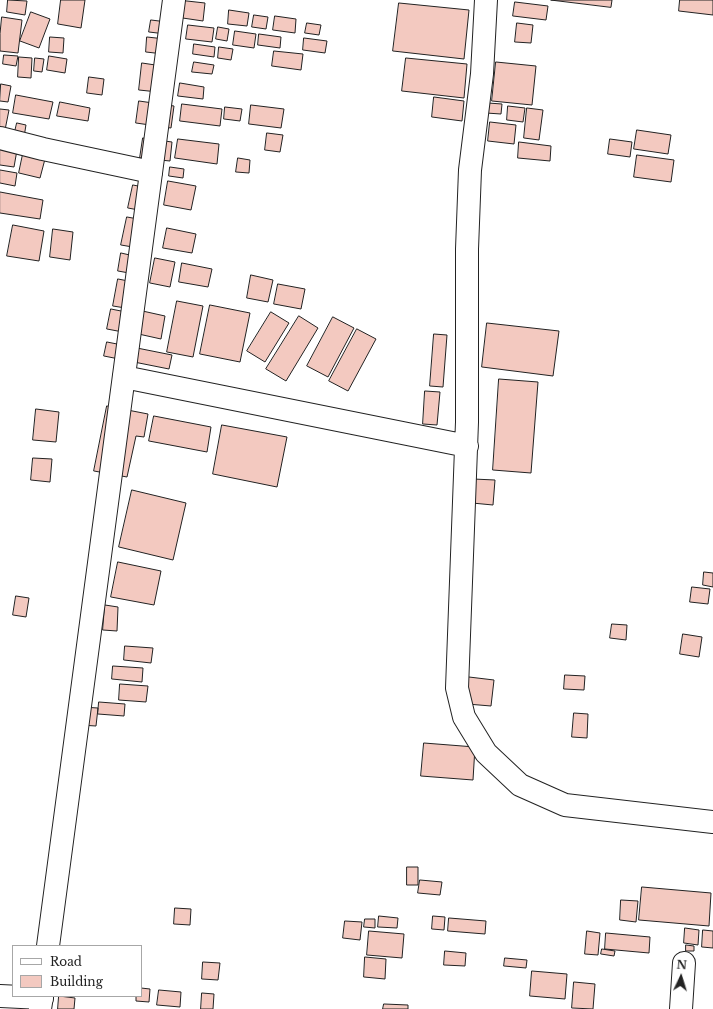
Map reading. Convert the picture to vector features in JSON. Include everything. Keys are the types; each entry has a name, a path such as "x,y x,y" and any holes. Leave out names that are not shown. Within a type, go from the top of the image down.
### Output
{"street":[{"path":"48,945 174,0"},
{"path":"486,0 482,74 470,178 467,249 467,446 457,688 464,717 486,753 520,785 565,805 713,822"},
{"path":"0,138 43,149 151,172"},
{"path":"124,377 467,446"},
{"path":"681,1009 684,963"},
{"path":"0,996 41,1001"}],"building":[{"path":"8,0 27,1 25,15 7,12"},
{"path":"61,0 85,0 81,28 58,24"},
{"path":"178,0 205,3 203,21 169,16"},
{"path":"551,0 612,0 611,7"},
{"path":"680,0 713,0 713,15 679,11"},
{"path":"515,2 548,6 546,20 513,16"},
{"path":"399,3 469,10 464,59 393,51"},
{"path":"229,10 249,13 247,26 228,24"},
{"path":"31,12 50,19 39,48 20,41"},
{"path":"254,15 268,17 266,29 252,27"},
{"path":"275,16 296,19 295,33 273,30"},
{"path":"2,17 22,20 18,53 0,51"},
{"path":"151,20 175,23 174,35 149,32"},
{"path":"307,23 321,25 319,35 305,33"},
{"path":"517,23 533,25 531,43 515,42"},
{"path":"188,25 214,28 212,42 186,39"},
{"path":"218,27 229,29 227,41 216,39"},
{"path":"235,31 256,34 254,48 233,45"},
{"path":"259,34 281,37 280,48 258,45"},
{"path":"50,37 64,38 63,53 49,52"},
{"path":"147,37 174,40 172,55 146,52"},
{"path":"304,38 327,41 325,53 303,50"},
{"path":"194,44 215,47 214,57 193,54"},
{"path":"219,47 233,49 231,60 218,58"},
{"path":"274,51 303,54 301,70 272,66"},
{"path":"4,55 18,56 16,66 3,64"},
{"path":"49,56 67,59 65,73 47,70"},
{"path":"19,57 32,58 31,78 18,77"},
{"path":"35,58 44,59 42,72 34,71"},
{"path":"406,58 467,64 464,98 402,91"},
{"path":"194,62 214,65 212,74 192,72"},
{"path":"496,62 536,66 532,105 492,101"},
{"path":"142,63 162,66 158,92 139,90"},
{"path":"89,77 104,79 102,95 87,93"},
{"path":"180,83 204,87 203,99 178,96"},
{"path":"1,84 11,86 8,102 0,101"},
{"path":"16,95 53,102 49,119 13,113"},
{"path":"434,97 464,101 462,121 432,117"},
{"path":"139,101 174,106 171,128 136,123"},
{"path":"60,102 90,108 88,121 57,116"},
{"path":"488,103 502,104 501,114 486,113"},
{"path":"182,104 222,109 220,126 180,121"},
{"path":"251,105 284,109 281,128 249,124"},
{"path":"508,106 525,108 523,122 507,120"},
{"path":"225,107 242,109 240,121 224,119"},
{"path":"527,108 543,110 539,140 524,138"},
{"path":"0,109 9,110 5,130 0,129"},
{"path":"490,122 516,125 514,144 488,141"},
{"path":"17,123 26,125 24,137 14,136"},
{"path":"637,130 671,135 668,154 634,149"},
{"path":"267,133 283,135 280,152 265,150"},
{"path":"143,138 172,142 170,161 140,158"},
{"path":"178,139 219,144 217,164 175,158"},
{"path":"610,139 632,142 630,157 608,154"},
{"path":"519,142 551,146 550,161 518,158"},
{"path":"0,147 17,150 14,167 0,165"},
{"path":"23,154 45,159 40,178 19,173"},
{"path":"637,155 674,160 671,182 634,177"},
{"path":"238,158 250,160 249,173 236,172"},
{"path":"170,167 184,169 183,178 169,176"},
{"path":"0,170 17,173 15,186 0,183"},
{"path":"168,181 196,186 191,210 164,205"},
{"path":"133,185 153,189 149,212 128,208"},
{"path":"0,192 43,200 40,219 0,213"},
{"path":"127,217 149,221 144,249 121,245"},
{"path":"13,225 44,231 39,261 7,256"},
{"path":"167,228 196,234 192,253 163,248"},
{"path":"53,229 73,232 70,260 50,257"},
{"path":"121,253 143,258 140,275 118,271"},
{"path":"155,258 175,262 170,287 150,283"},
{"path":"182,263 212,269 208,287 179,282"},
{"path":"251,275 273,280 268,302 247,298"},
{"path":"118,279 144,284 138,310 113,306"},
{"path":"278,284 305,289 301,309 274,304"},
{"path":"177,301 203,306 193,357 167,352"},
{"path":"210,305 250,313 240,362 200,354"},
{"path":"111,309 131,313 128,333 107,329"},
{"path":"138,310 165,316 161,339 134,333"},
{"path":"271,312 289,323 265,362 247,351"},
{"path":"299,316 318,328 286,381 266,369"},
{"path":"333,317 354,328 328,377 307,366"},
{"path":"487,323 559,331 553,376 482,367"},
{"path":"357,329 376,339 348,391 329,381"},
{"path":"434,334 447,335 443,387 430,386"},
{"path":"107,342 172,355 169,369 104,356"},
{"path":"499,379 538,382 531,473 493,470"},
{"path":"425,391 440,392 437,425 423,424"},
{"path":"107,406 148,414 144,437 136,436 127,477 94,471"},
{"path":"36,409 59,412 56,442 33,440"},
{"path":"154,416 211,427 207,452 149,441"},
{"path":"222,425 287,437 277,487 213,474"},
{"path":"33,458 52,459 50,482 31,480"},
{"path":"473,479 495,480 493,505 472,503"},
{"path":"132,490 186,503 173,560 119,547"},
{"path":"118,562 161,571 154,605 111,597"},
{"path":"704,572 713,573 713,587 703,585"},
{"path":"692,587 710,589 708,604 690,602"},
{"path":"16,596 29,598 26,617 13,615"},
{"path":"105,605 118,607 117,631 103,630"},
{"path":"612,624 627,625 626,640 610,638"},
{"path":"683,634 702,637 699,657 680,654"},
{"path":"125,646 153,648 151,663 124,660"},
{"path":"113,666 143,668 142,682 112,679"},
{"path":"565,675 585,676 584,690 564,689"},
{"path":"469,677 494,680 491,706 467,704"},
{"path":"120,684 148,686 146,702 119,700"},
{"path":"99,702 125,704 124,716 98,714"},
{"path":"82,707 98,708 96,726 80,725"},
{"path":"574,713 588,714 587,738 572,737"},
{"path":"424,743 475,747 473,780 421,776"},
{"path":"407,867 418,867 418,885 407,885"},
{"path":"420,880 442,882 440,895 418,893"},
{"path":"642,887 711,893 709,926 639,920"},
{"path":"621,900 638,901 636,922 620,920"},
{"path":"175,908 191,909 190,925 174,924"},
{"path":"379,916 398,918 397,928 378,927"},
{"path":"433,916 445,917 444,930 432,929"},
{"path":"449,918 486,921 485,934 448,931"},
{"path":"365,919 375,919 375,928 364,927"},
{"path":"345,921 362,922 360,940 343,938"},
{"path":"685,928 699,930 698,945 684,943"},
{"path":"703,930 713,931 713,948 702,947"},
{"path":"369,931 404,934 402,958 367,955"},
{"path":"587,931 600,933 598,955 585,954"},
{"path":"606,933 650,937 649,953 605,949"},
{"path":"686,945 694,946 694,951 686,951"},
{"path":"602,949 615,951 614,956 601,954"},
{"path":"445,951 466,953 465,966 444,965"},
{"path":"365,957 386,959 385,979 364,977"},
{"path":"505,958 527,960 526,968 504,966"},
{"path":"203,962 220,963 218,980 202,979"},
{"path":"532,971 567,974 565,999 530,996"},
{"path":"574,982 595,984 593,1009 572,1008"},
{"path":"142,988 150,989 149,1002 136,1001 136,997 142,997"},
{"path":"159,990 181,992 180,1007 157,1005"},
{"path":"202,993 214,994 213,1009 201,1009"},
{"path":"59,997 75,998 74,1009 58,1009"},
{"path":"384,1004 408,1005 408,1009 383,1009"}]}
